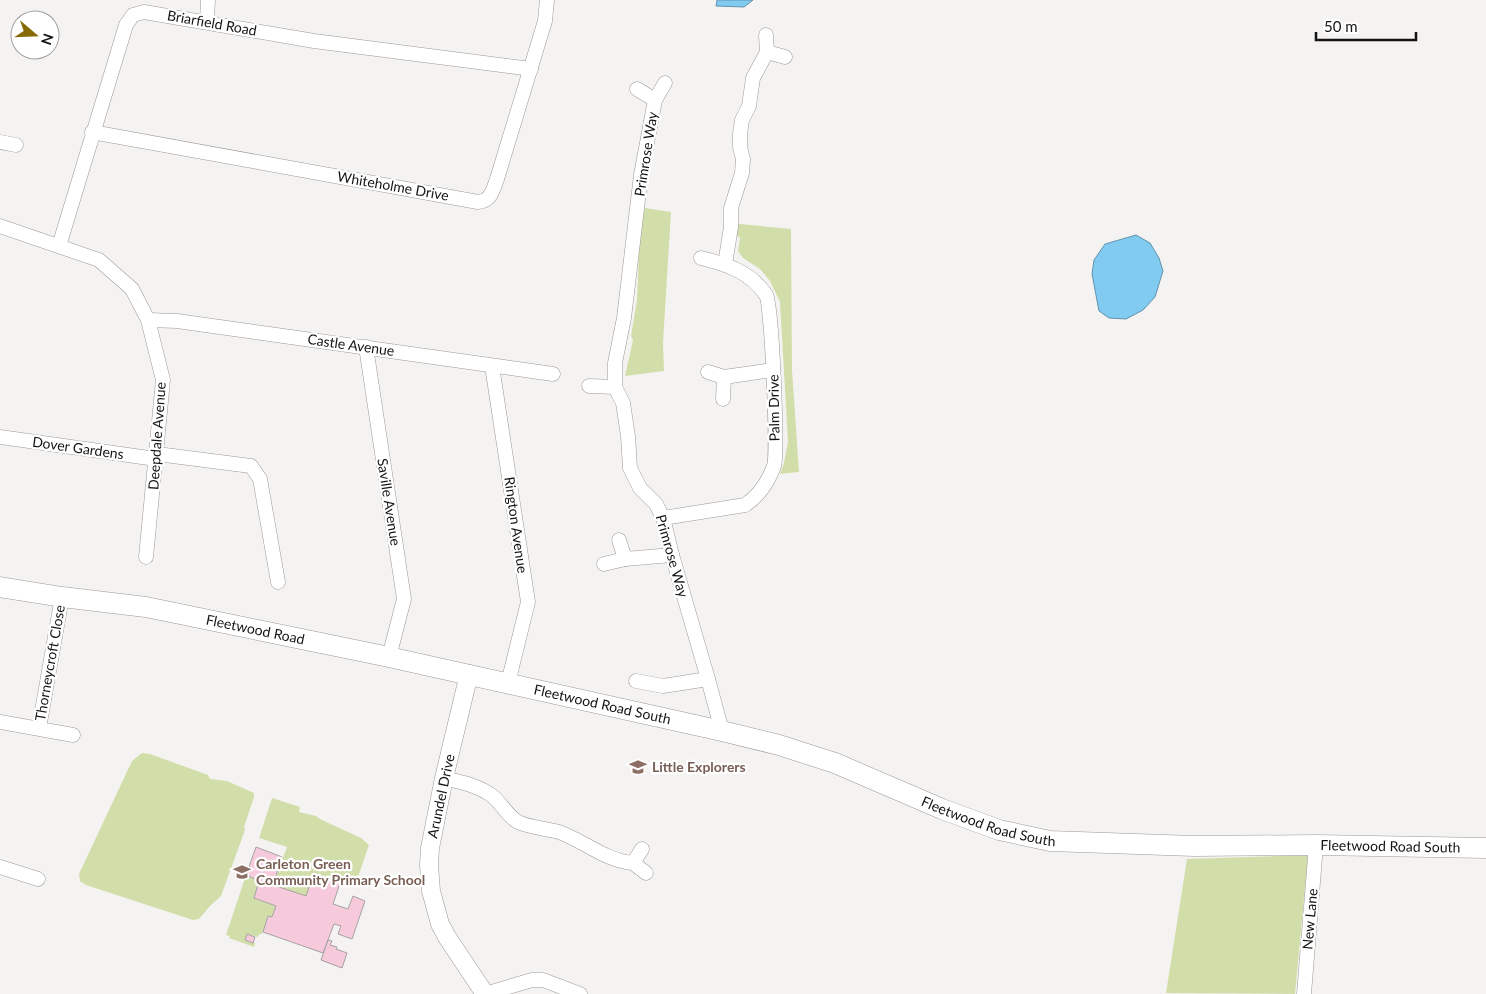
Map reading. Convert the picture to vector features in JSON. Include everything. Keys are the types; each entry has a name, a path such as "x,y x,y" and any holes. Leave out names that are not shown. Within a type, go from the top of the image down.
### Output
{"main road":[{"name":"Fleetwood Road","path":"0,587 146,607 508,682"},
{"name":"Fleetwood Road South","path":"508,682 778,745 835,763 942,809 999,830 1050,841 1194,846 1316,845 1486,848"}],"street":[{"path":"207,22 208,0"},
{"name":"Whiteholme Drive","path":"92,132 478,202 484,201 491,195 497,179 545,21 547,0"},
{"name":"Briarfield Road","path":"59,246 126,25 133,15 144,12 314,41 531,69"},
{"path":"725,264 731,228 731,208 742,173 744,159 740,147 742,120 749,106 753,78 767,52 766,35"},
{"path":"767,52 785,57"},
{"name":"Primrose Way","path":"665,83 655,100 641,175 624,318 614,363 615,387 623,404 630,468 640,488 656,504 663,518 722,731"},
{"name":"Primrose Way","path":"637,89 655,100"},
{"path":"0,142 16,145"},
{"name":"Deepdale Avenue","path":"0,226 99,260 132,289 148,320 163,380 146,557"},
{"name":"Palm Drive","path":"663,518 745,505 756,498 766,483 774,464 776,429 767,297 754,280 725,264 701,258"},
{"name":"Castle Avenue","path":"148,320 177,321 553,374"},
{"name":"Saville Avenue","path":"366,347 404,599 389,656"},
{"name":"Rington Avenue","path":"492,366 528,602 508,682"},
{"path":"708,372 724,377 773,370"},
{"path":"723,399 724,377"},
{"path":"589,386 615,387"},
{"name":"Dover Gardens","path":"0,437 251,466 260,478 278,582"},
{"path":"619,540 625,559"},
{"path":"604,564 625,559 672,555"},
{"name":"Thorneycroft Close","path":"39,728 62,597"},
{"name":"Arundel Drive","path":"469,674 444,778 430,848 429,865 432,891 440,924 485,994"},
{"path":"636,681 663,686 708,679"},
{"name":"Thorneycroft Close","path":"0,722 73,735"},
{"path":"444,778 478,787 492,795 516,821 577,839 619,861 633,863 646,873"},
{"name":"New Lane","path":"1304,994 1316,845"},
{"path":"633,863 642,849"},
{"path":"0,867 38,879"},
{"path":"485,994 532,980 543,980 580,994"}],"green space":[{"path":"645,208 671,212 663,343 664,371 625,376 633,340 631,336 637,300 640,226"},
{"path":"740,224 791,229 792,370 799,472 780,474 788,442 780,302 770,281 760,269 743,258 738,251 740,238 736,235 737,226"},
{"path":"142,753 150,754 208,775 210,779 227,781 254,793 244,827 245,830 221,896 199,919 193,920 86,885 80,881 79,874 132,761"},
{"path":"272,798 300,807 299,812 316,816 361,838 369,845 356,883 350,881 348,885 314,874 306,896 273,885 287,847 259,838"},
{"path":"1308,855 1295,994 1166,993 1187,859"},
{"path":"246,875 259,881 254,898 276,906 272,917 268,917 262,934 259,934 258,937 247,934 245,940 255,943 254,947 229,938 230,936 226,935"}],"water":[{"path":"717,0 753,0 744,7 716,6"},
{"path":"1136,235 1150,243 1159,258 1163,271 1155,297 1143,310 1126,319 1109,318 1099,311 1092,274 1094,260 1105,244"}],"building":[{"path":"256,847 282,857 273,885 306,896 314,873 340,883 333,904 348,909 353,896 365,901 352,939 338,934 341,926 334,924 323,953 263,932 268,916 272,917 276,906 254,898 259,881 246,875"},
{"path":"247,934 255,937 253,943 245,940"},
{"path":"328,940 332,941 330,945 347,953 342,968 321,960"}],"place":[{"name":"Little Explorers","path":"638,767"},
{"name":"Carleton Green Community Primary School","path":"242,872"}]}
